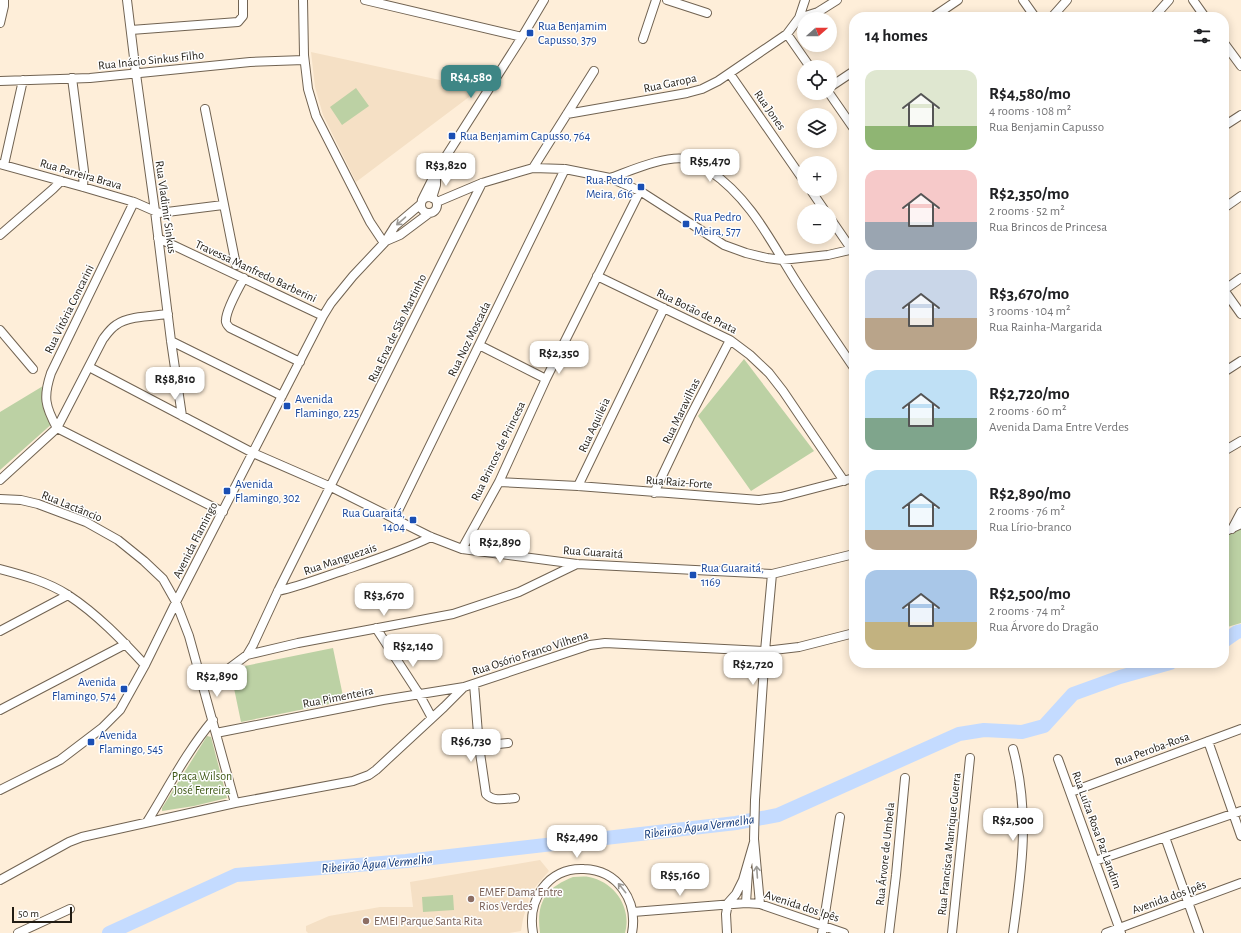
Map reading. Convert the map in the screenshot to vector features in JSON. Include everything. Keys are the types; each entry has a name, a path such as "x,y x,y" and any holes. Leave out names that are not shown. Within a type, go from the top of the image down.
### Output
{"street":[{"path":"0,23 4,0"},
{"name":"Rua Vladimir Sinkus","path":"127,0 182,416"},
{"path":"131,30 238,22 243,16 243,0"},
{"path":"303,0 304,60 308,89 319,125 370,222 384,242"},
{"path":"365,0 522,37"},
{"path":"436,172 435,200 437,209 435,212 428,214 421,208 422,202 436,172 544,0"},
{"path":"643,39 656,0"},
{"path":"667,0 707,13"},
{"name":"Rua Garopa","path":"801,12 805,0"},
{"path":"818,12 837,0"},
{"path":"940,12 958,0"},
{"path":"1023,0 1031,12"},
{"path":"1056,12 1067,0"},
{"path":"1158,12 1169,0"},
{"path":"1193,0 1201,12"},
{"name":"Rua Garopa","path":"567,114 687,93 702,89 730,74 787,34 797,21"},
{"path":"787,34 805,60"},
{"path":"1229,49 1241,66"},
{"name":"Rua Inácio Sinkus Filho","path":"0,81 136,74 250,62 304,60"},
{"path":"533,168 594,71"},
{"name":"Rua Jones","path":"730,74 797,171"},
{"path":"837,82 849,74"},
{"path":"72,78 84,172 83,187"},
{"path":"2,165 23,80"},
{"path":"834,100 849,121"},
{"path":"205,108 236,265"},
{"path":"1229,123 1241,115"},
{"path":"610,178 638,168 673,159 685,159 693,161 723,180 737,193 753,212 782,260 849,360"},
{"name":"Rua Parreira Brava","path":"2,165 134,202 155,211"},
{"path":"422,202 426,197 435,200 482,183 533,168 566,169 610,178 640,191 724,245 746,253 782,260 849,252"},
{"name":"Rua Noz Moscada","path":"394,519 566,169"},
{"path":"0,235 61,181"},
{"name":"Rua Erva de São Martinho","path":"247,655 482,183"},
{"name":"Rua Brincos de Princesa","path":"462,549 499,482 546,379 640,191"},
{"path":"1229,204 1241,196"},
{"name":"Rua Vitória Concarini","path":"57,428 47,408 46,388 51,373 134,202"},
{"name":"Avenida Flamingo","path":"0,790 60,760 102,728 120,710 145,665 323,316 353,276 384,242 395,226 422,202"},
{"path":"155,211 165,213 223,205"},
{"name":"Avenida Flamingo","path":"384,242 400,235 428,214"},
{"path":"837,228 849,245"},
{"name":"Travessa Manfredo Barberini","path":"158,238 323,316"},
{"name":"Rua Botão de Prata","path":"597,276 730,340 750,355 769,373 804,420 844,481"},
{"path":"244,278 228,312 226,320 227,325 230,328 300,362"},
{"path":"1229,286 1241,278"},
{"path":"1229,297 1241,314"},
{"name":"Rua Aquileia","path":"578,486 664,308"},
{"path":"0,480 57,428 103,339 116,325 130,319 168,314"},
{"path":"0,330 33,369"},
{"path":"171,340 282,396"},
{"name":"Rua Maravilhas","path":"654,492 690,417 730,340"},
{"path":"479,345 546,379"},
{"path":"1229,369 1241,361"},
{"name":"Rua Guaraitá","path":"89,367 253,453 331,487 431,537 462,549 578,564 772,574 849,555"},
{"path":"57,428 223,512"},
{"path":"1229,448 1241,441"},
{"name":"Rua Raiz-Forte","path":"499,482 578,486 759,500 781,497 849,480"},
{"name":"Rua Lactâncio","path":"0,499 21,500 38,504 86,522 118,540 163,579 176,602 189,636 235,803"},
{"path":"1232,529 1241,512"},
{"path":"1229,530 1241,524"},
{"name":"Rua Manguezais","path":"278,591 293,588 354,567 415,545 431,537"},
{"path":"204,687 247,655 298,643 446,615 468,609 519,592 578,564"},
{"path":"0,569 24,575 68,595 98,618 126,644 145,665"},
{"path":"760,904 754,837 755,800 765,651 772,574"},
{"path":"0,631 68,595"},
{"path":"376,628 419,694 432,718"},
{"name":"Rua Osório Franco Vilhena","path":"0,880 69,842 82,837 235,803 353,780 369,775 384,763 464,687 590,645 605,643 765,651 799,647 849,634"},
{"path":"0,710 126,644"},
{"path":"474,684 479,746 486,794 490,798 494,799 515,798"},
{"name":"Rua Pimenteira","path":"216,733 419,694 464,687"},
{"path":"146,822 182,764 213,720"},
{"name":"Rua Peroba-Rosa","path":"1071,792 1241,729"},
{"path":"1208,742 1237,813 1241,836"},
{"path":"479,746 508,743"},
{"path":"1013,749 1022,795 1023,829 1022,862 1013,933"},
{"name":"Rua Francisca Manrique Guerra","path":"952,933 970,758"},
{"name":"Rua Luíza Rosa Paz Landim","path":"1058,758 1120,931"},
{"name":"Rua Árvore de Umbela","path":"889,933 896,875 904,778"},
{"path":"1095,861 1237,813"},
{"path":"823,929 840,817"},
{"path":"727,933 726,914 728,903 736,894 742,880 754,837"},
{"path":"1165,837 1199,933"},
{"path":"746,902 749,854"},
{"path":"533,933 531,923 532,909 537,896 546,884 557,876 570,870 584,869 598,871 611,877 621,886 629,898 633,912 634,924 632,933"},
{"name":"Avenida dos Ipês","path":"1106,933 1120,931 1188,902 1241,884"},
{"name":"Avenida dos Ipês","path":"633,912 746,902 760,904 823,929 844,933"},
{"path":"18,933 70,909"}],"shaded area":[{"path":"311,52 481,88 356,182 323,115 315,87"},
{"name":"EMEF Dama Entre Rios Verdes","path":"540,860 549,871 531,892 521,931 509,933 308,933 306,931 306,926 329,916 380,907 413,907 410,882"}],"green space":[{"path":"356,88 369,106 342,125 330,107"},
{"path":"744,359 814,451 751,491 698,416"},
{"path":"48,383 54,422 0,470 0,412"},
{"path":"1241,527 1241,623 1229,627 1229,533"},
{"path":"333,648 344,701 241,722 230,669"},
{"name":"Praça Wilson José Ferreira","path":"207,736 211,737 227,798 194,806 162,811 162,808"},
{"path":"573,877 587,877 598,880 607,884 614,890 624,906 627,924 625,933 540,933 540,913 544,898 555,886"},
{"path":"453,895 454,910 423,912 422,897"}],"waterway":[{"name":"Ribeirão Água Vermelha","path":"1229,638 1241,631"},
{"name":"Ribeirão Água Vermelha","path":"109,933 236,875 406,861 736,823 778,815 959,734 984,730 1022,732 1044,726 1073,694 1120,677 1152,668"}],"place":[{"name":"Rua Benjamim Capusso, 379","path":"530,33"},
{"name":"Rua Benjamim Capusso, 764","path":"452,136"},
{"name":"Rua Pedro Meira, 616","path":"641,187"},
{"name":"Rua Pedro Meira, 577","path":"686,224"},
{"name":"Avenida Flamingo, 225","path":"287,406"},
{"name":"Avenida Flamingo, 302","path":"227,491"},
{"name":"Rua Guaraitá, 1404","path":"413,520"},
{"name":"Rua Guaraitá, 1169","path":"693,575"},
{"name":"Avenida Flamingo, 574","path":"124,689"},
{"name":"Avenida Flamingo, 545","path":"91,742"},
{"name":"EMEF Dama Entre Rios Verdes","path":"471,899"},
{"name":"EMEI Parque Santa Rita","path":"366,921"}]}
